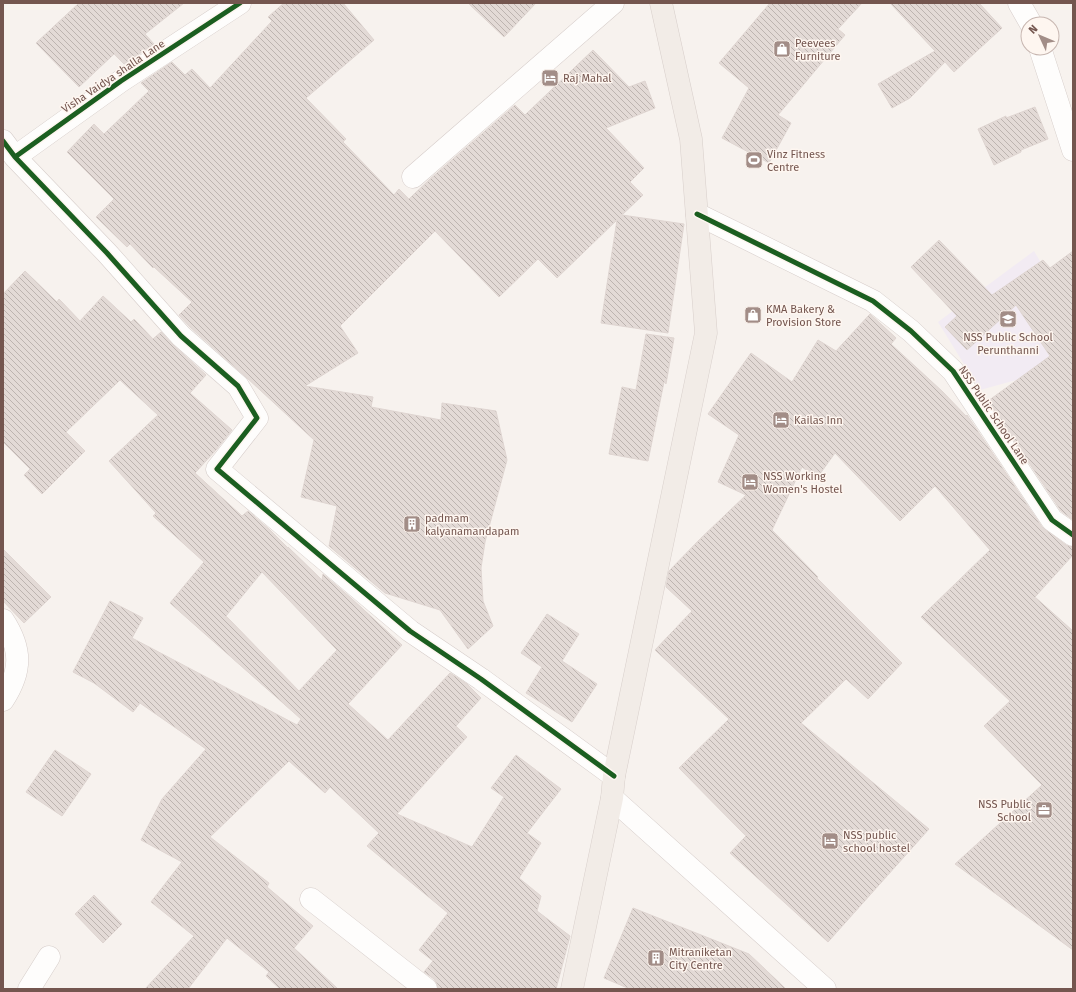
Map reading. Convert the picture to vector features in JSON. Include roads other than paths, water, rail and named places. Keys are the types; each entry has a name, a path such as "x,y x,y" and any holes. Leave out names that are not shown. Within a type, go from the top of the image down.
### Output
{"main road":[{"path":"572,989 612,798 614,776 683,450 706,333 691,139 661,3"}],"street":[{"name":"Visha Vaidya shalla Lane","path":"9,149 121,81 240,3"},
{"path":"413,177 613,3"},
{"path":"1019,3 1026,16"},
{"path":"1043,56 1073,150"},
{"path":"9,149 107,253 181,336 238,386 257,418 217,469 410,631 494,688 614,776"},
{"name":"NSS Public School Lane","path":"698,214 873,301 911,331 953,371 1052,520 1073,535"},
{"path":"3,620 11,632 18,655 16,674 3,700"},
{"path":"612,798 825,989"},
{"path":"311,899 426,989"},
{"path":"29,989 49,957"}],"place":[{"name":"Peevees Furniture","path":"782,49"},
{"name":"Raj Mahal","path":"550,78"},
{"name":"Vinz Fitness Centre","path":"754,160"},
{"name":"KMA Bakery & Provision Store","path":"753,315"},
{"name":"NSS Public School Perunthanni","path":"1008,319"},
{"name":"Kailas Inn","path":"781,420"},
{"name":"NSS Working Women's Hostel","path":"750,482"},
{"name":"padmam kalyanamandapam","path":"412,524"},
{"name":"NSS Public School","path":"1044,810"},
{"name":"NSS public school hostel","path":"830,841"},
{"name":"Mitraniketan City Centre","path":"656,958"}]}
